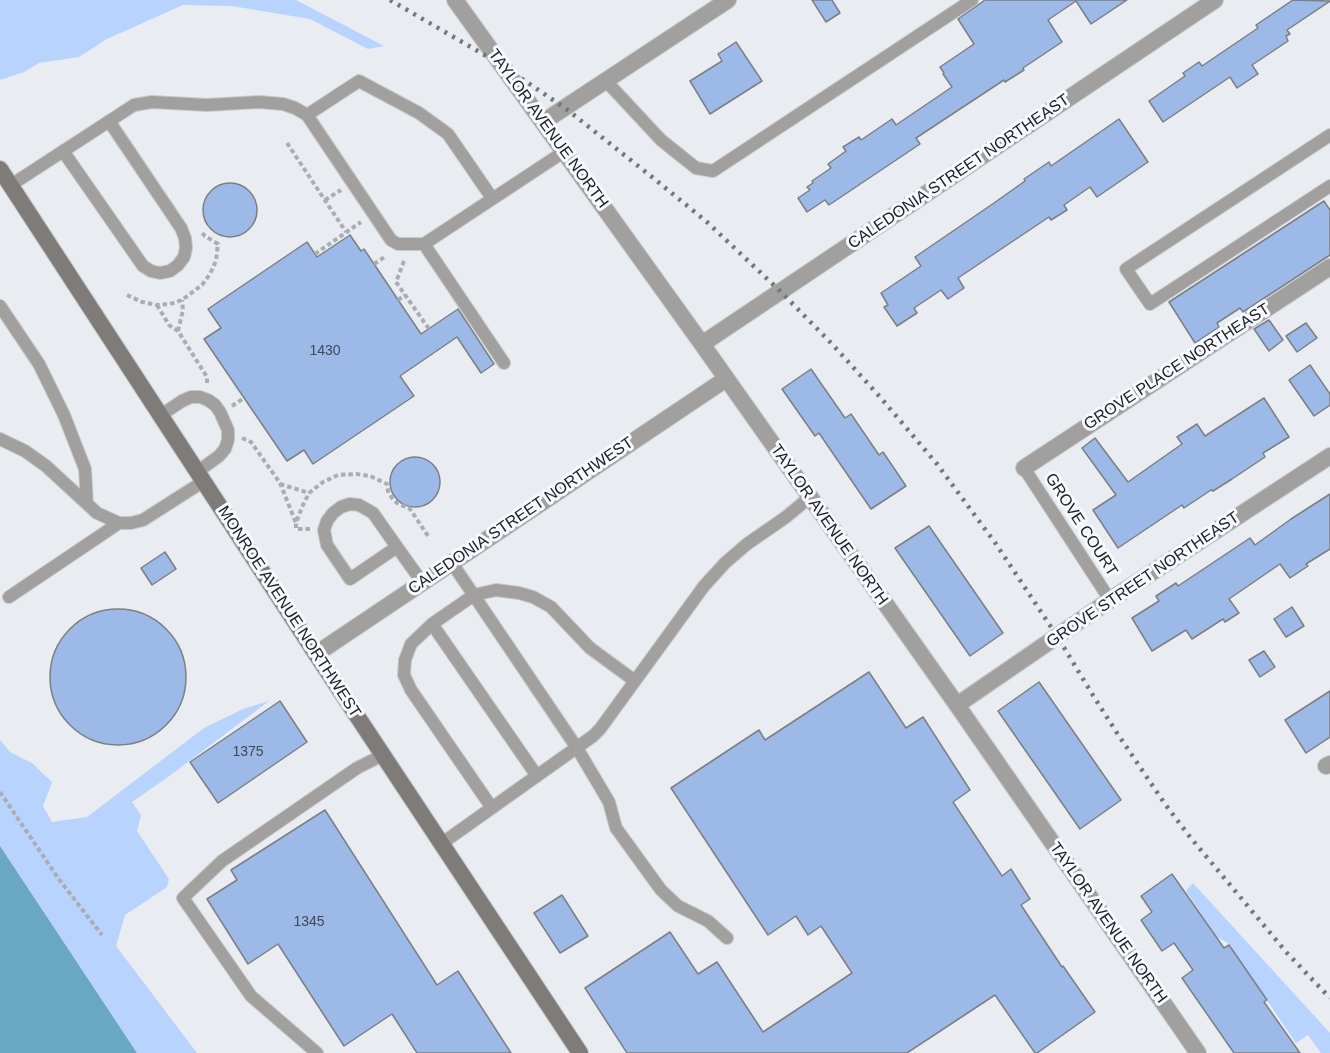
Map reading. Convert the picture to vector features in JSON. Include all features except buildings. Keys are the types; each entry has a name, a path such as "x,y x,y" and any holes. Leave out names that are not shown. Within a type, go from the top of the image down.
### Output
{"main road":[{"name":"MONROE AVENUE NORTHWEST","path":"0,169 316,654 580,1053"}],"street":[{"name":"TAYLOR AVENUE NORTH","path":"455,0 957,705 1198,1053"},
{"path":"543,122 728,0"},
{"name":"CALEDONIA STREET NORTHEAST","path":"702,344 1215,0"},
{"name":"GROVE PLACE NORTHEAST","path":"1024,468 1330,267"},
{"name":"CALEDONIA STREET NORTHWEST","path":"316,654 726,379"},
{"name":"GROVE STREET NORTHEAST","path":"957,705 1110,600 1330,456"}],"lane":[{"path":"606,81 661,140 696,168 714,171 972,0"},
{"path":"307,115 359,81 420,112 448,134 492,198"},
{"path":"10,185 135,105 152,102 207,105 259,102 283,104 307,115 391,240 398,244 424,244 565,152"},
{"path":"63,151 142,266 160,273 170,271 184,258 185,238 181,228 109,121"},
{"path":"1330,135 1126,268 1150,304 1330,186"},
{"path":"424,244 504,363"},
{"path":"0,306 39,364 64,415 85,469 87,504"},
{"path":"0,439 25,451 46,466 97,513 119,523 131,523 143,520 201,476 225,449 228,440 228,430 220,412 215,405 200,397 191,397 182,401 161,415"},
{"name":"GROVE COURT","path":"1024,468 1110,600"},
{"path":"441,844 593,736 704,586 747,544 810,497"},
{"path":"397,547 350,579 327,545 324,530 327,521 341,507 350,504 359,505 373,513 422,582"},
{"path":"9,597 119,523"},
{"path":"452,563 577,748 609,802 616,828 661,890 678,906 708,921 727,938"},
{"path":"492,808 411,690 404,675 405,660 411,644 432,624 474,596 496,590 519,593 552,607 590,648 635,681"},
{"path":"432,624 537,776"},
{"path":"317,1053 252,996 183,898 222,861 357,768 383,755"}],"path":[{"path":"287,143 346,232"},
{"path":"315,254 373,214"},
{"path":"374,264 387,255"},
{"path":"389,287 396,282 404,261"},
{"path":"396,282 429,329"},
{"path":"398,300 405,295"},
{"path":"178,331 183,310 182,300"},
{"path":"157,305 169,325 178,331 207,377 206,387"},
{"path":"231,407 244,398"},
{"path":"241,438 251,441 280,483 296,523"},
{"path":"280,483 309,493"},
{"path":"0,792 58,878 102,935"}],"shaded area":[{"path":"0,0 296,0 384,46 368,49 310,19 232,6 183,5 107,39 79,57 39,63 24,72 0,80"},
{"path":"269,701 132,802 141,815 137,831 169,879 167,887 125,915 116,946 197,1053 137,1053 0,846 0,740 10,752 32,763 52,782 43,806 52,822 87,817 204,728 243,709"},
{"path":"0,846 137,1053 0,1053"},
{"path":"1193,883 1330,1033 1330,1053 1321,1053 1308,1035 1296,1043 1228,943 1217,937 1186,891"}],"railway":[{"path":"390,0 500,64 565,108 707,222 833,345 937,464 996,544 1117,733 1190,837 1287,953 1330,998"}]}
